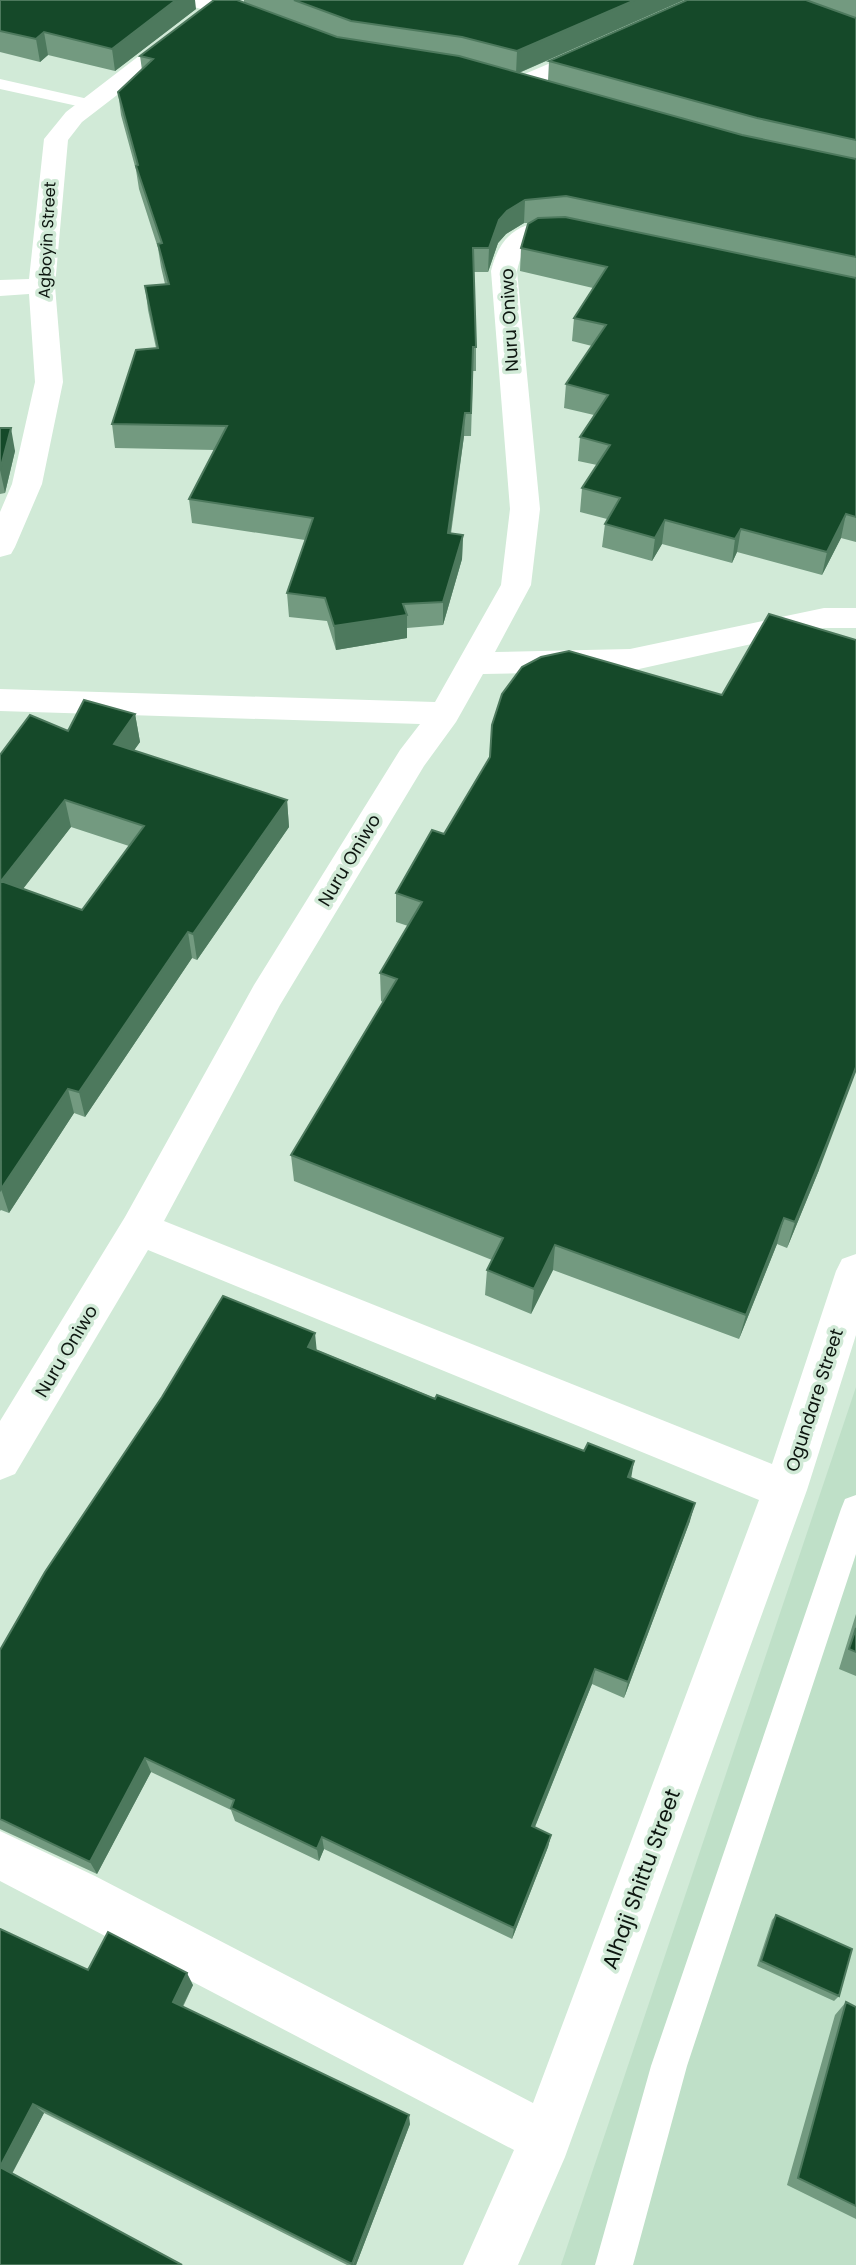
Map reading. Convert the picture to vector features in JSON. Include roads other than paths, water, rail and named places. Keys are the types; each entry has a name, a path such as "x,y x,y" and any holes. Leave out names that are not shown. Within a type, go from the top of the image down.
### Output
{"street":[{"path":"195,0 227,2 284,28"},
{"name":"Agboyin Street","path":"0,547 27,484 49,382 42,286 56,139 74,117 227,2"},
{"path":"521,84 621,39"},
{"path":"497,78 561,96"},
{"name":"Nuru Oniwo","path":"0,1460 139,1229 267,995 412,758 445,714 516,585 525,509 504,271 507,251 517,237 536,229 564,230 603,238"},
{"path":"0,289 42,286"},
{"path":"473,663 630,660 824,618 856,618"},
{"path":"0,699 445,714"},
{"path":"139,1229 785,1490"},
{"name":"Ogundare Street","path":"785,1490 856,1271"},
{"name":"Alhaji Shittu Street","path":"490,2265 546,2138 785,1490"},
{"path":"0,1855 78,1893 546,2138"}],"lane":[{"path":"0,84 91,104"},
{"path":"614,2265 669,2066 856,1509"}]}
